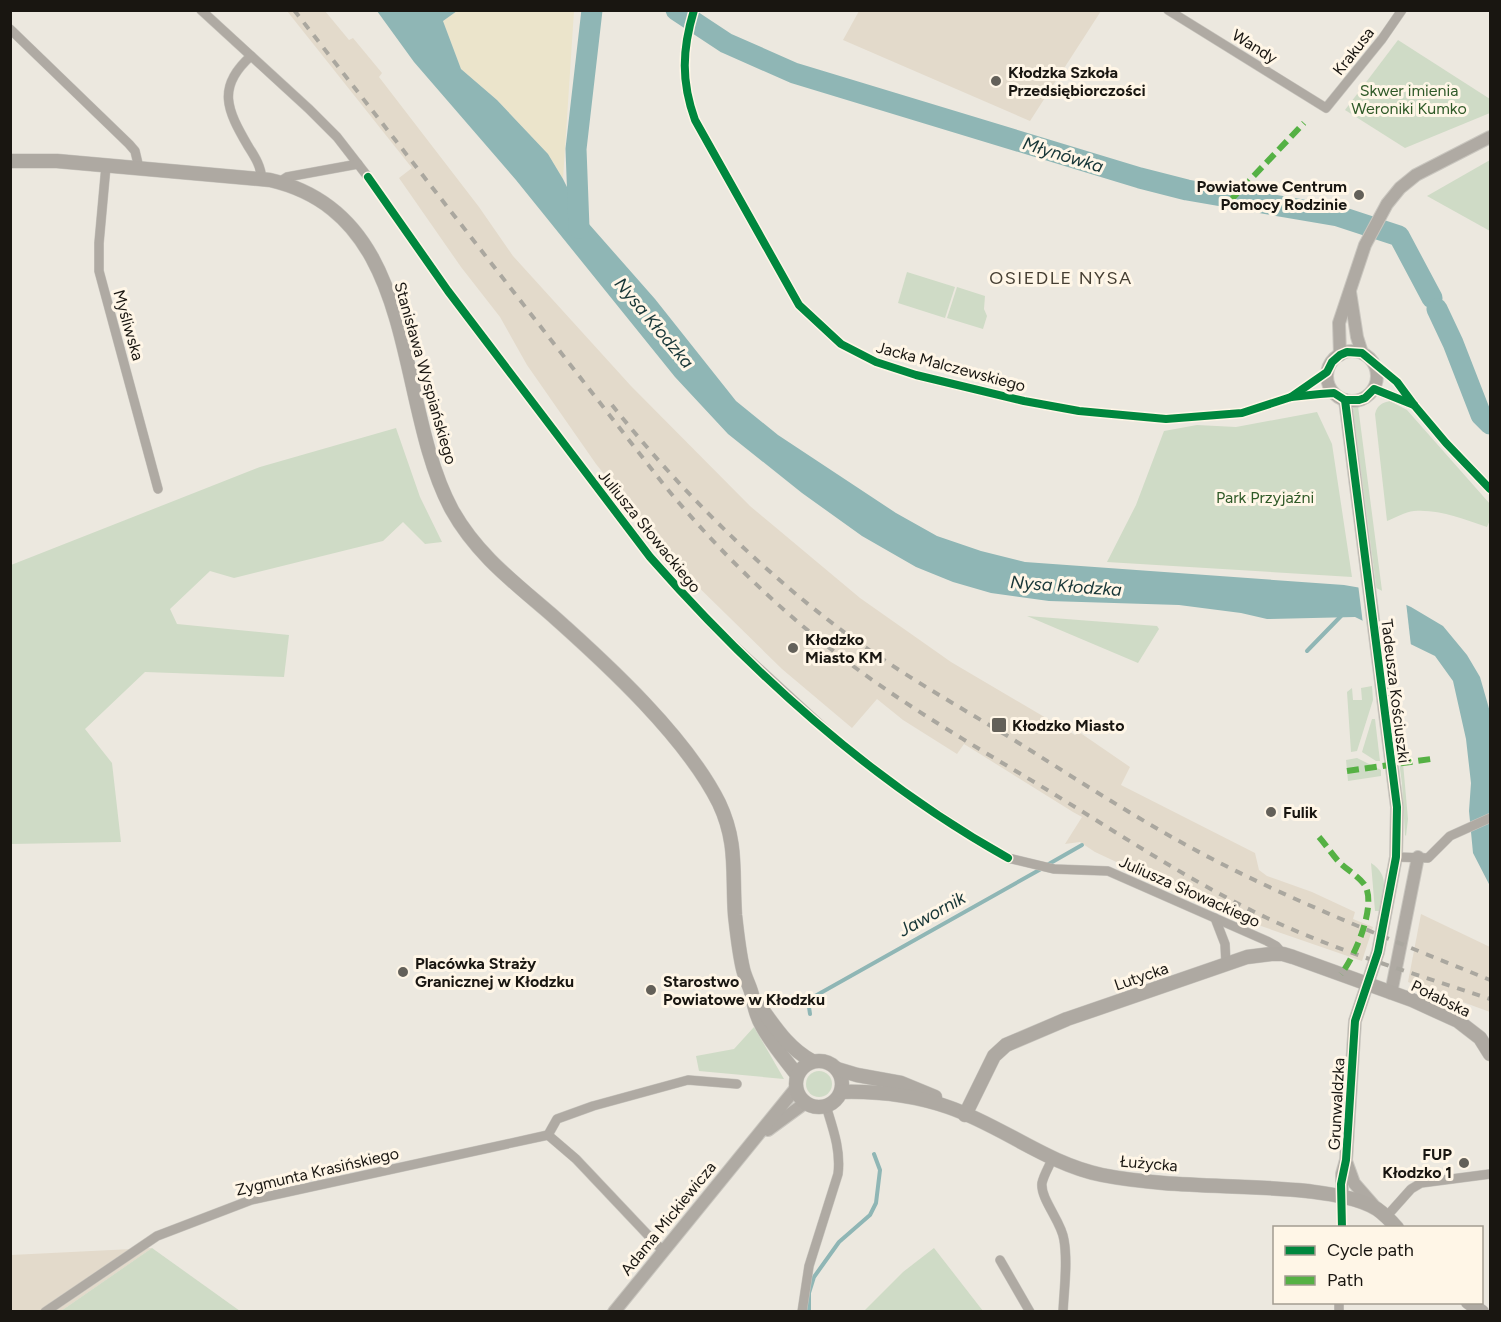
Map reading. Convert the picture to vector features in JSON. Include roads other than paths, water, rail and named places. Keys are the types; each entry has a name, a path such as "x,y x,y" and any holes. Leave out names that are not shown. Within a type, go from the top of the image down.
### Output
{"main road":[{"name":"Stanisława Wyspiańskiego","path":"10,161 57,161 279,182 329,207 352,228 367,246 391,302 429,455 452,510 474,544 496,568 554,617 634,693 683,749 710,787 730,831 735,865 735,914 738,941 755,1011 796,1081"},
{"name":"Lutycka","path":"965,1115 994,1056 1006,1045 1067,1019 1226,964 1248,957 1283,954 1368,984"},
{"name":"Połabska","path":"1368,984 1458,1021 1485,1037 1491,1054"},
{"name":"Stanisława Wyspiańskiego","path":"752,996 787,1043 812,1061"},
{"path":"837,1069 842,1078 841,1092 833,1102 826,1106 813,1107 799,1097 796,1081 802,1068 812,1061 828,1062 837,1069 857,1075 908,1085 933,1096 949,1107"},
{"path":"841,1092 892,1094 949,1107"},
{"name":"Łużycka","path":"949,1107 1053,1157 1092,1173 1117,1177 1287,1189 1342,1197 1381,1213"},
{"path":"1381,1213 1396,1226"}],"street":[{"name":"Juliusza Słowackiego","path":"201,10 330,130 358,164 448,291 650,557 750,662 838,741 908,795 1008,858 1054,869 1107,872 1266,941 1283,954"},
{"name":"Jacka Malczewskiego","path":"694,10 684,51 684,71 687,97 695,120 799,305 841,344 876,362 916,375 1024,401 1079,411 1166,419 1242,413 1291,398 1334,393"},
{"name":"Wandy","path":"1168,10 1326,108"},
{"name":"Krakusa","path":"1326,108 1382,39 1402,10"},
{"path":"10,29 129,144 135,151 139,168"},
{"path":"251,56 239,67 231,79 228,92 229,107 260,166 262,180"},
{"path":"1340,355 1339,323 1365,246 1387,204 1400,188 1416,175 1491,137"},
{"path":"279,182 287,177 358,164"},
{"name":"Myśliwska","path":"106,166 99,243 99,271 158,489"},
{"path":"1350,292 1357,337 1362,353 1397,382 1413,405 1446,443 1491,489"},
{"path":"1362,353 1347,352 1332,362 1327,372 1329,387 1334,393 1345,400 1365,398 1374,389 1377,373 1375,365"},
{"name":"Jacka Malczewskiego","path":"1291,398 1327,372"},
{"path":"1374,389 1413,405"},
{"name":"Tadeusza Kościuszki","path":"1345,400 1397,807 1395,856 1378,952 1368,984"},
{"path":"1395,856 1428,858 1450,836 1491,818"},
{"path":"1391,993 1418,857"},
{"path":"1215,918 1225,944 1226,964"},
{"name":"Grunwaldzka","path":"1342,1226 1342,1174 1346,1160 1355,1021 1368,984"},
{"path":"663,1251 576,1159 549,1135 557,1119 593,1106 668,1085 688,1080 737,1084"},
{"name":"Adama Mickiewicza","path":"614,1311 749,1146 796,1081"},
{"name":"Adama Mickiewicza","path":"749,1146 805,1103"},
{"path":"802,1311 809,1266 839,1167 836,1142 826,1106"},
{"name":"Zygmunta Krasińskiego","path":"45,1311 157,1236 251,1200 549,1135"},
{"path":"1053,1157 1042,1188 1065,1241 1063,1311"},
{"name":"Grunwaldzka","path":"1346,1160 1354,1183 1381,1213"},
{"path":"1381,1213 1420,1183 1491,1174"},
{"path":"1000,1260 1030,1311"}],"water":[{"path":"377,11 457,11 443,21 461,69 497,100 548,154 581,215 655,299 736,401 778,435 896,513 937,536 981,551 1025,562 1344,585 1373,590 1411,607 1443,626 1467,655 1480,677 1490,712 1490,886 1473,853 1469,811 1471,783 1466,739 1453,681 1435,656 1355,617 1267,619 1241,613 1179,605 1049,601 991,593 953,582 916,567 862,536 802,493 728,434 675,377 516,180 414,62"}],"waterway":[{"name":"Nysa Kłodzka","path":"579,228 576,149 592,10"},
{"name":"Młynówka","path":"676,10 726,43 794,73 1140,178 1187,190 1338,216 1399,236 1432,298"},
{"name":"Młynówka","path":"1437,309 1481,415 1490,424"},
{"name":"Jawornik","path":"1307,651 1342,615"},
{"name":"Jawornik","path":"1047,865 1082,845"},
{"name":"Jawornik","path":"810,1014 808,1000 1041,869"},
{"name":"Jawornik","path":"809,1312 809,1293 814,1277 839,1242 870,1215 876,1203 880,1170 874,1154"}],"railway":[{"path":"294,10 664,485 707,535 801,625 853,666 925,715 1211,889 1294,930 1378,962 1490,999"},
{"path":"612,405 664,467 720,526 780,581 844,632 883,659 1114,803 1198,851 1258,882 1490,980"}],"place":[{"name":"Kłodzka Szkoła Przedsiębiorczości","path":"996,81"},
{"name":"Powiatowe Centrum Pomocy Rodzinie","path":"1359,195"},
{"name":"Kłodzko Miasto KM","path":"793,648"},
{"name":"Kłodzko Miasto","path":"999,725"},
{"name":"Fulik","path":"1271,812"},
{"name":"Placówka Straży Granicznej w Kłodzku","path":"403,972"},
{"name":"Starostwo Powiatowe w Kłodzku","path":"651,990"},
{"name":"FUP Kłodzko 1","path":"1464,1163"}],"district":[{"name":"OSIEDLE NYSA","path":"1061,278"}],"park label":[{"name":"Skwer imienia Weroniki Kumko","path":"1409,99"},
{"name":"Park Przyjaźni","path":"1265,497"}]}
